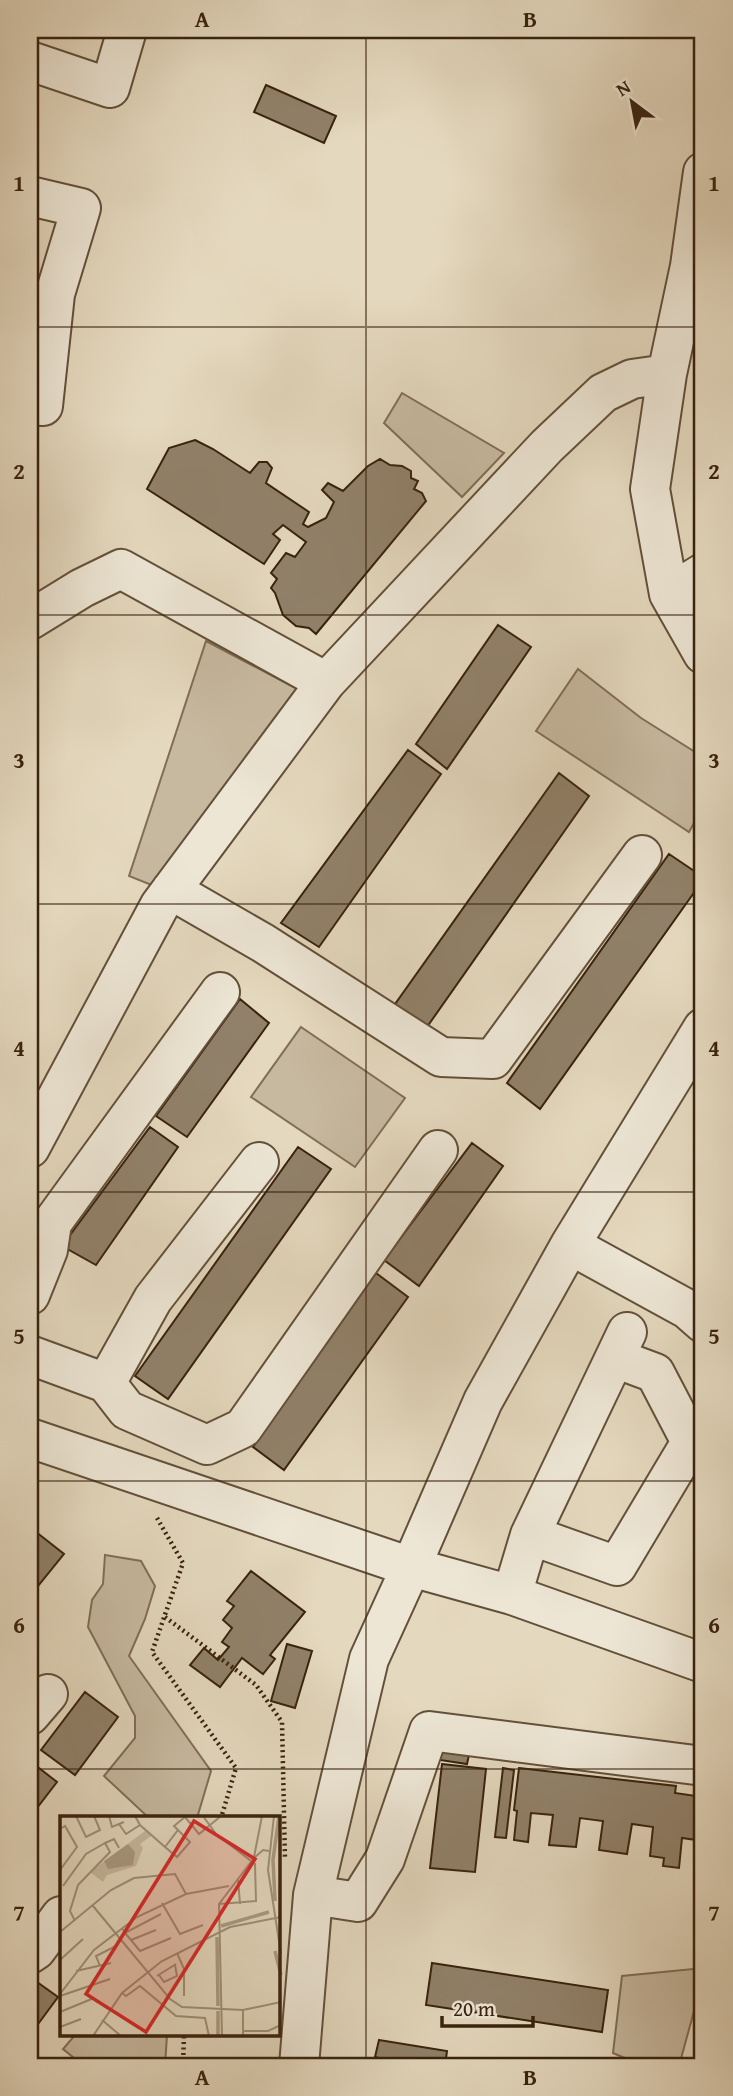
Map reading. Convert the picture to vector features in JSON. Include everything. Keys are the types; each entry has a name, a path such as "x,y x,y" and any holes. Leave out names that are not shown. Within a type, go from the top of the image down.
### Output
{"street":[{"path":"30,61 110,88 127,30"},
{"path":"703,172 696,270 667,374 650,489 669,594 703,654"},
{"path":"30,195 81,208 55,294 43,406 30,405"},
{"path":"30,1148 160,905 326,682 547,446 603,393 632,379 667,374"},
{"path":"30,620 82,588 121,569 326,682"},
{"path":"669,594 703,573"},
{"path":"171,890 263,943 441,1057 493,1059 642,855"},
{"path":"30,1294 48,1250 52,1223 220,992"},
{"path":"299,2066 313,1895 369,1659 483,1401 570,1245 703,1028"},
{"path":"30,1355 106,1383 127,1410 207,1445 243,1428 438,1150"},
{"path":"106,1383 153,1298 259,1162"},
{"path":"570,1245 687,1309 703,1324"},
{"path":"512,1595 530,1535 621,1345 654,1374 691,1442 617,1566 530,1535"},
{"path":"30,1438 411,1567 512,1595 703,1663"},
{"path":"313,1895 358,1902 385,1858 429,1731 703,1766"},
{"path":"30,1954 36,1950 60,1917"}],"path":[{"path":"150,1507 183,1563 152,1652 236,1768 221,1816"},
{"path":"164,1616 256,1685 282,1722 285,1870"},
{"path":"183,2066 184,2036"}],"shaded area":[{"path":"402,393 504,453 462,497 384,423"},
{"path":"206,641 303,692 154,886 129,876"},
{"path":"578,669 641,718 703,757 703,807 689,832 536,731"},
{"path":"301,1027 405,1098 355,1167 251,1097"},
{"path":"105,1555 141,1561 155,1586 145,1619 129,1656 211,1771 198,1816 147,1816 104,1776 135,1738 135,1716 88,1627 92,1600 103,1584"},
{"path":"703,1968 703,1978 679,2066 632,2066 632,2061 613,2053 622,1976"},
{"path":"74,2036 167,2036 165,2066 84,2066 63,2049"}],"building":[{"path":"266,85 336,116 324,143 254,112"},
{"path":"195,440 250,473 259,462 267,462 272,468 266,483 309,512 303,524 308,527 326,518 334,502 322,490 328,483 343,491 368,466 380,459 411,471 411,478 418,481 414,489 422,493 426,501 316,634 309,628 296,626 283,615 271,588 277,579 271,573 286,553 295,557 306,542 283,525 273,534 280,540 264,564 147,489 169,448"},
{"path":"498,625 531,647 447,769 416,744"},
{"path":"408,750 441,774 319,947 281,923"},
{"path":"559,773 589,796 427,1027 393,1007"},
{"path":"669,854 703,877 703,880 540,1109 507,1083"},
{"path":"240,999 269,1023 187,1137 156,1116"},
{"path":"150,1127 178,1147 96,1265 62,1246"},
{"path":"472,1143 503,1166 419,1286 384,1260"},
{"path":"298,1147 331,1169 168,1399 135,1376"},
{"path":"376,1273 408,1297 284,1470 253,1447"},
{"path":"30,1529 64,1554 30,1596"},
{"path":"251,1571 305,1612 270,1655 275,1659 263,1674 242,1658 220,1687 190,1665 204,1648 218,1660 229,1647 222,1642 232,1628 223,1620 234,1606 227,1601"},
{"path":"287,1644 312,1651 295,1708 271,1701"},
{"path":"85,1692 118,1717 75,1775 41,1750"},
{"path":"442,1745 470,1750 467,1764 440,1760"},
{"path":"30,1761 57,1782 30,1817"},
{"path":"442,1764 486,1769 475,1872 430,1868"},
{"path":"503,1768 514,1770 506,1838 495,1837"},
{"path":"519,1768 676,1786 675,1793 703,1797 703,1841 682,1838 679,1868 663,1866 664,1858 650,1856 653,1827 632,1824 627,1854 599,1850 603,1821 580,1818 576,1847 549,1845 553,1815 531,1813 528,1842 514,1840"},
{"path":"432,1963 608,1990 602,2032 426,2005"},
{"path":"30,1977 58,1997 30,2035"},
{"path":"703,2022 703,2065 699,2061 695,2032"},
{"path":"379,2040 447,2051 445,2066 400,2066 401,2063 375,2057"}]}
